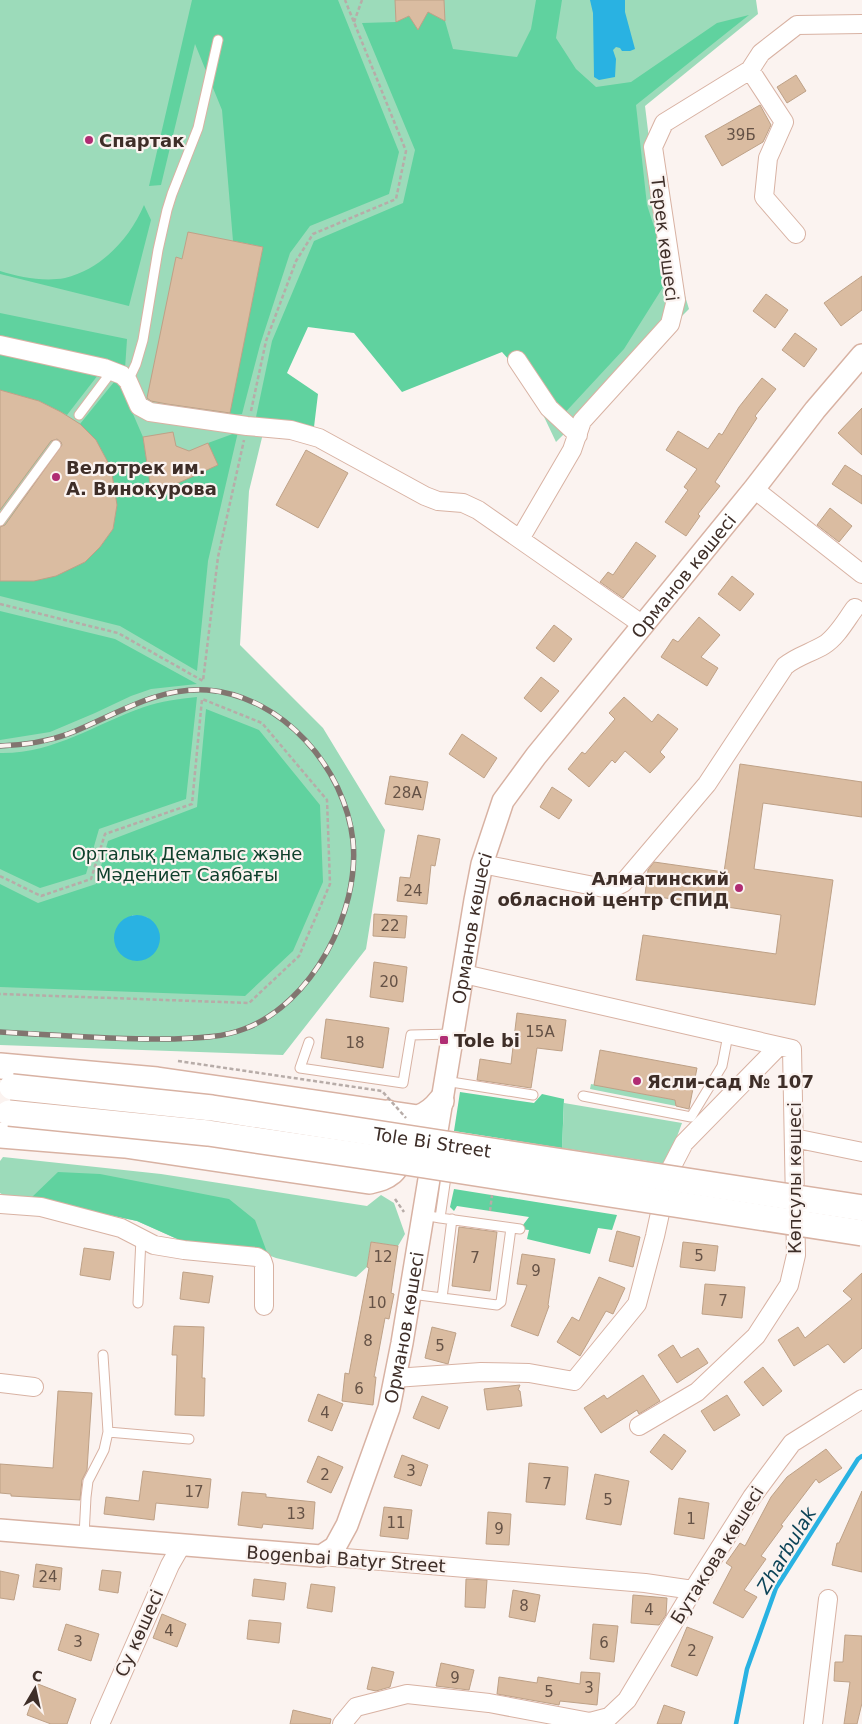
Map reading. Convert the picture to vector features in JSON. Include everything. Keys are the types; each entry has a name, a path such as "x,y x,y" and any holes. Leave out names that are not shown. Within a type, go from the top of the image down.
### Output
{"main road":[{"path":"0,1066 157,1080 418,1118 430,1113 443,1091"},
{"name":"Tole Bi Street","path":"6,1087 212,1108 862,1208"},
{"path":"3,1120 124,1145 369,1181 393,1172 402,1157 403,1143 401,1131 395,1120 388,1113"},
{"name":"Tole Bi Street","path":"3,1120 208,1133 862,1233"}],"street":[{"name":"Терек көшесі","path":"520,539 572,450 582,421 670,324 676,300 653,147 664,123 750,70 761,53 797,25 862,24"},
{"path":"750,70 784,122 768,158 764,198 796,234"},
{"path":"0,344 112,371 128,381 139,406 150,412 291,430 319,438 425,496 438,501 464,503 478,510 642,625"},
{"name":"Орманов көшесі","path":"321,1556 335,1547 347,1525 389,1408 411,1294 482,864 503,801 536,756 754,489 815,410 862,355"},
{"path":"517,360 549,408 578,435"},
{"path":"754,489 862,574"},
{"path":"482,864 604,888 613,888 623,883 707,784 785,666 793,659 826,644 855,608"},
{"name":"Көпсулы көшесі","path":"464,974 792,1049 796,1255 789,1285 756,1336 697,1392 639,1426"},
{"path":"395,1378 480,1372 510,1372 529,1373 574,1381 637,1304 670,1172 684,1143 778,1047"},
{"path":"794,1138 862,1152"},
{"path":"0,1204 41,1206 121,1228 154,1245 257,1257 262,1260 264,1266 264,1306"},
{"path":"0,1383 34,1386"},
{"name":"Бутакова көшесі","path":"590,1723 609,1716 627,1700 752,1497 792,1444 862,1399"},
{"name":"Bogenbai Batyr Street","path":"0,1530 645,1583 693,1590"},
{"name":"Су көшесі","path":"100,1724 170,1564 182,1544"},
{"path":"813,1724 828,1599"},
{"path":"342,1724 356,1707 407,1694 489,1703 590,1723"}],"lane":[{"path":"128,381 136,364 143,340 158,250 170,202 198,128 218,40"},
{"path":"79,415 112,371"},
{"path":"0,521 56,445"},
{"path":"309,1042 300,1068 403,1083 410,1035 453,1034"},
{"path":"583,1096 690,1117 722,1066 728,1035"},
{"path":"443,1091 533,1096"},
{"path":"411,1294 492,1306 497,1306 501,1302 515,1229 452,1219 424,1217 449,1157 453,1136"},
{"path":"442,1298 452,1219"},
{"path":"138,1302 141,1238"},
{"path":"84,1536 88,1481 104,1450 108,1432 103,1355"},
{"path":"108,1432 189,1439"}],"path":[{"path":"0,604 118,633 203,680 218,557 266,341 296,261 313,234 396,199 406,151 345,0"},
{"path":"354,23 362,0"},
{"path":"0,876 40,896 91,879 105,834 192,804 202,699 262,723 327,800 330,884 298,956 250,1003 0,994"},
{"path":"178,1061 382,1091 412,1124"},
{"path":"490,1211 492,1195"},
{"path":"396,1199 403,1209 424,1217"}],"green space":[{"name":"Орталық Демалыс және Мәдениет Саябағы","path":"0,0 756,0 758,14 645,106 657,205 689,309 556,442 507,339 354,324 293,310 249,491 240,645 323,728 385,830 366,949 283,1055 0,1045"},
{"path":"192,0 338,0 399,152 389,194 310,226 290,253 260,345 242,414 229,416 263,247 233,241 222,110 195,44 161,185 149,186"},
{"path":"536,0 562,0 556,38 576,69 596,87 631,82 717,23 749,15 636,105 647,205 670,276 624,349 560,418 502,352 402,392 354,333 308,327 287,373 318,394 314,427 256,417 272,341 314,241 403,203 415,150 362,23 396,22 409,16 418,29 428,12 445,21 453,49 517,57 531,29"},
{"path":"144,205 151,220 129,306 0,274 0,271 24,277 57,279 78,274 103,260 123,240"},
{"path":"0,313 127,339 125,369 0,339"},
{"path":"0,352 98,375 67,415 39,401 0,390"},
{"path":"114,382 120,384 143,437 151,490 165,489 217,464 208,443 238,432 208,561 197,671 120,626 0,596 0,581 34,581 85,562 100,547 113,529 117,505 111,468 96,440 80,424"},
{"path":"0,611 115,639 197,684 151,689 50,732 0,740"},
{"path":"197,697 186,799 99,829 86,874 40,888 0,869 0,753 38,749 74,737 144,707 177,699"},
{"path":"206,709 259,730 320,805 323,882 293,951 245,996 0,987 0,884 38,903 96,884 108,841 197,807","holes":["132,915 147,917 159,934 159,940 152,953 139,960 133,960"]},
{"path":"591,1084 675,1100 676,1106 590,1089"},
{"path":"460,1092 534,1103 542,1094 564,1099 562,1148 454,1131"},
{"path":"564,1103 682,1123 667,1164 562,1148"},
{"path":"3,1157 161,1174 367,1206 381,1195 394,1203 405,1234 398,1246 371,1242 367,1267 356,1277 268,1255 184,1242 137,1221 31,1198 3,1195 0,1193 0,1161"},
{"path":"58,1172 100,1174 229,1199 255,1220 268,1255 184,1242 137,1221 31,1198"},
{"path":"454,1189 617,1215 612,1230 598,1228 590,1254 527,1239 529,1230 520,1229 529,1217 457,1206 454,1211 450,1207"}],"water":[{"path":"590,0 625,0 625,12 635,49 622,51 616,47 613,50 616,59 615,77 599,80 594,77 593,13"},
{"path":"137,915 150,919 156,925 160,938 156,951 150,957 137,961 124,957 118,951 114,938 118,925 124,919"}],"building":[{"path":"395,0 444,0 445,21 428,12 418,30 409,16 396,22"},
{"path":"796,75 806,91 787,103 777,87"},
{"path":"760,105 771,125 763,142 722,166 705,136"},
{"path":"188,232 263,247 230,413 167,404 151,401 147,398 176,257 182,259"},
{"path":"862,276 862,310 841,326 824,303"},
{"path":"766,294 788,310 775,328 753,311"},
{"path":"795,333 817,349 804,367 782,350"},
{"path":"762,378 776,389 755,416 757,418 715,482 720,486 698,514 700,516 686,536 665,522 688,490 684,487 697,469 666,450 678,431 708,449 719,433 722,435 739,407"},
{"name":"Велотрек им. А. Винокурова","path":"0,390 39,401 80,424 96,440 111,468 117,505 113,529 100,547 85,562 56,576 34,581 0,581 0,527 5,525 62,445 57,439 51,441 0,510"},
{"path":"862,408 862,455 838,433"},
{"path":"173,432 176,446 189,451 208,443 218,465 165,489 151,490 143,437"},
{"path":"306,450 348,473 318,528 276,505"},
{"path":"845,465 862,476 862,504 832,484"},
{"path":"830,508 852,526 839,542 817,525"},
{"path":"636,542 656,556 623,598 600,582 608,572 613,575"},
{"path":"732,576 754,594 740,611 718,594"},
{"path":"699,617 720,635 701,657 718,668 707,686 661,657 673,639 678,642"},
{"path":"554,625 572,639 554,662 536,648"},
{"path":"541,677 559,691 541,712 524,698"},
{"path":"624,697 652,722 658,714 678,729 660,752 665,757 650,773 625,751 615,763 612,760 589,787 568,769 582,752 585,754 615,719 609,713"},
{"path":"462,734 497,758 484,778 449,754"},
{"name":"Алматинский обласной центр СПИД","path":"740,764 862,782 862,817 763,803 754,869 833,880 815,1005 636,980 643,935 776,954 781,915 645,895 648,870 654,862 724,872"},
{"path":"390,776 428,782 423,810 385,804"},
{"path":"552,787 572,800 559,819 540,807"},
{"path":"418,835 440,839 435,866 431,865 427,904 397,901 400,877 410,878"},
{"path":"374,914 407,916 405,938 373,936"},
{"path":"374,962 407,967 403,1002 370,997"},
{"path":"517,1013 566,1020 562,1051 537,1048 531,1088 477,1080 480,1059 511,1064"},
{"path":"326,1019 389,1028 383,1068 321,1058"},
{"name":"Ясли-сад № 107","path":"600,1050 697,1068 689,1109 676,1106 675,1100 594,1085"},
{"path":"459,1227 497,1232 490,1291 452,1286"},
{"path":"617,1231 640,1237 633,1267 609,1261"},
{"path":"371,1242 398,1246 391,1293 394,1294 389,1319 385,1318 374,1377 376,1377 373,1405 342,1401 345,1373 349,1374 369,1268 367,1267"},
{"path":"683,1242 718,1246 715,1271 680,1267"},
{"path":"84,1248 114,1252 110,1280 80,1275"},
{"path":"522,1254 555,1259 549,1306 538,1336 511,1326 527,1285 517,1284"},
{"path":"183,1272 213,1276 209,1303 180,1299"},
{"path":"862,1273 862,1348 844,1363 828,1344 794,1366 778,1340 798,1327 805,1338 852,1299 843,1291"},
{"path":"599,1277 625,1288 613,1314 606,1311 580,1356 557,1342 572,1317 579,1321"},
{"path":"705,1284 745,1287 742,1318 702,1314"},
{"path":"174,1326 204,1327 202,1378 205,1378 204,1416 175,1415 177,1355 172,1355"},
{"path":"432,1327 456,1333 448,1364 425,1358"},
{"path":"673,1345 681,1358 698,1348 708,1363 677,1383 658,1355"},
{"path":"763,1367 782,1391 763,1406 744,1382"},
{"path":"643,1375 660,1401 639,1414 637,1410 601,1433 584,1408 604,1395 607,1399"},
{"path":"520,1385 518,1390 520,1391 522,1406 487,1410 484,1389"},
{"path":"58,1391 92,1393 87,1470 82,1480 80,1500 11,1496 11,1494 0,1493 0,1464 53,1468"},
{"path":"318,1394 343,1404 332,1431 308,1421"},
{"path":"727,1395 740,1415 714,1431 701,1411"},
{"path":"422,1396 448,1407 439,1429 413,1418"},
{"path":"664,1434 686,1451 672,1470 650,1452"},
{"path":"826,1449 842,1468 819,1483 816,1479 781,1525 783,1526 761,1556 766,1559 744,1590 757,1597 743,1618 713,1603 732,1567 726,1563 740,1543 745,1546 771,1497 787,1477"},
{"path":"402,1455 428,1465 421,1486 394,1477"},
{"path":"318,1456 343,1467 331,1493 307,1482"},
{"path":"529,1463 568,1467 565,1505 526,1502"},
{"path":"143,1471 211,1479 208,1508 156,1503 154,1520 104,1514 106,1497 139,1501"},
{"path":"595,1474 629,1481 621,1525 586,1519"},
{"path":"862,1491 862,1572 832,1565 837,1543 839,1543"},
{"path":"242,1492 266,1494 266,1497 315,1502 313,1529 263,1524 262,1528 238,1525"},
{"path":"679,1498 709,1503 704,1539 674,1534"},
{"path":"384,1507 412,1510 408,1539 380,1536"},
{"path":"488,1512 511,1514 509,1545 486,1544"},
{"path":"36,1564 62,1568 60,1590 33,1587"},
{"path":"102,1570 121,1572 118,1593 99,1590"},
{"path":"0,1571 19,1575 14,1600 0,1598"},
{"path":"254,1579 286,1583 284,1600 252,1596"},
{"path":"466,1579 487,1580 485,1608 465,1607"},
{"path":"311,1584 335,1587 332,1612 307,1608"},
{"path":"513,1590 540,1595 535,1622 509,1617"},
{"path":"633,1595 667,1598 666,1615 659,1625 631,1623"},
{"path":"162,1614 186,1624 177,1647 153,1638"},
{"path":"249,1620 281,1623 279,1643 247,1639"},
{"path":"66,1624 99,1634 91,1661 58,1650"},
{"path":"593,1624 618,1626 614,1662 590,1659"},
{"path":"687,1627 713,1637 697,1676 671,1666"},
{"path":"845,1635 862,1636 862,1703 857,1724 844,1724 850,1682 834,1681 835,1662 843,1662"},
{"path":"441,1663 474,1670 469,1690 436,1686"},
{"path":"372,1667 394,1672 390,1687 376,1691 367,1689"},
{"path":"581,1672 600,1673 597,1705 560,1701 559,1705 497,1694 499,1677 537,1683 538,1677 580,1684"},
{"path":"38,1684 76,1699 67,1724 51,1724 27,1715"},
{"path":"664,1705 685,1712 681,1724 657,1724"},
{"path":"293,1710 331,1719 330,1724 290,1724"}],"waterway":[{"name":"Zharbulak","path":"736,1724 747,1669 776,1588 858,1459 862,1456"}],"railway":[{"path":"0,746 34,743 60,737 135,704 170,693 188,690 207,690 235,695 261,706 284,721 306,740 338,787 348,814 353,841 353,868 348,897 340,925 327,952 310,977 291,999 268,1017 235,1032 199,1038 107,1038 0,1032"}],"place":[{"name":"Спартак","path":"89,140"},
{"name":"Велотрек им. А. Винокурова","path":"56,477"},
{"name":"Алматинский обласной центр СПИД","path":"739,888"},
{"name":"Tole bi","path":"444,1040"},
{"name":"Ясли-сад № 107","path":"637,1081"}]}
